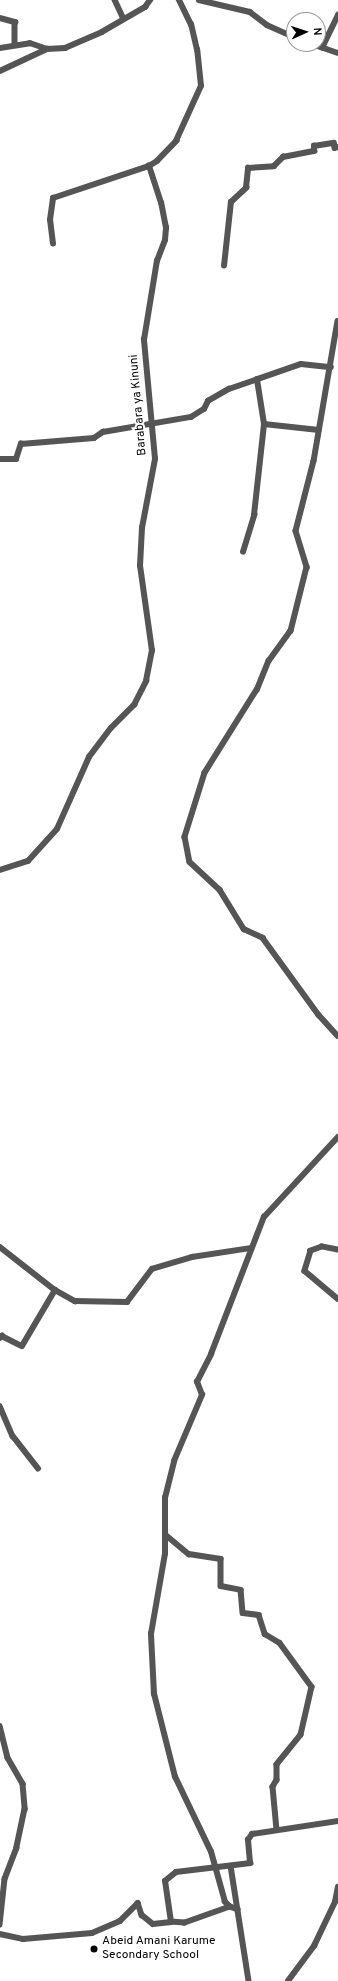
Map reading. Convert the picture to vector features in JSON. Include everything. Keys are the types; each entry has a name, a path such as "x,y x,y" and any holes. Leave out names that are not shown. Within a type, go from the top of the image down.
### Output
{"street":[{"path":"115,0 123,17"},
{"path":"0,71 47,49 73,45 102,32 123,17 145,7 150,0"},
{"path":"53,244 50,220 52,198 149,166 157,161 176,140 201,86 197,50 191,25 179,0"},
{"path":"199,0 250,12 267,25 286,33"},
{"path":"326,40 338,15"},
{"path":"0,18 15,22 16,44"},
{"path":"0,48 16,44 30,43 47,49"},
{"path":"326,49 338,53"},
{"path":"224,266 231,202 246,188 248,168 274,166 283,157 314,151 314,146 334,143 335,148 338,147"},
{"name":"Barabara ya Kinuni","path":"0,870 28,861 57,829 89,757 111,728 134,705 146,681 152,651 140,566 142,528 154,459 144,340 166,228 161,203 149,166"},
{"path":"338,321 314,461 296,531 307,567 291,631 268,661 257,690 205,773 184,837 190,862 220,890 244,929 263,938 318,1014 338,1036"},
{"path":"0,459 16,459 22,444 94,438 103,432 191,417 204,409 208,401 216,395 301,364 331,367"},
{"path":"243,552 254,516 264,424 258,380"},
{"path":"264,424 319,430"},
{"path":"238,1910 230,1907 225,1902 211,1852 175,1777 154,1694 152,1634 166,1535 165,1498 174,1461 202,1395 197,1382 211,1354 264,1217 338,1137"},
{"path":"0,1246 55,1290 75,1301 127,1302 152,1269 192,1257 251,1248"},
{"path":"338,1250 322,1247 311,1251 305,1271 338,1299"},
{"path":"0,1338 2,1336 22,1346 55,1290"},
{"path":"0,1406 13,1436 38,1468"},
{"path":"166,1535 189,1554 221,1559 221,1586 240,1589 242,1612 259,1615 265,1634 280,1643 312,1687 301,1735 277,1766 277,1780 273,1788 277,1830"},
{"path":"0,1726 8,1758 23,1784 25,1809 18,1848 6,1879 0,1925"},
{"path":"171,1922 165,1881 176,1872 250,1864 248,1840 252,1834 338,1821"},
{"path":"231,1866 249,1981"},
{"path":"288,1981 314,1946 335,1902 338,1887"},
{"path":"0,1934 23,1939 92,1933 120,1920 138,1903 142,1915 153,1924 171,1922 185,1923 230,1907"}],"place":[{"name":"Abeid Amani Karume Secondary School","path":"94,1949"}]}
